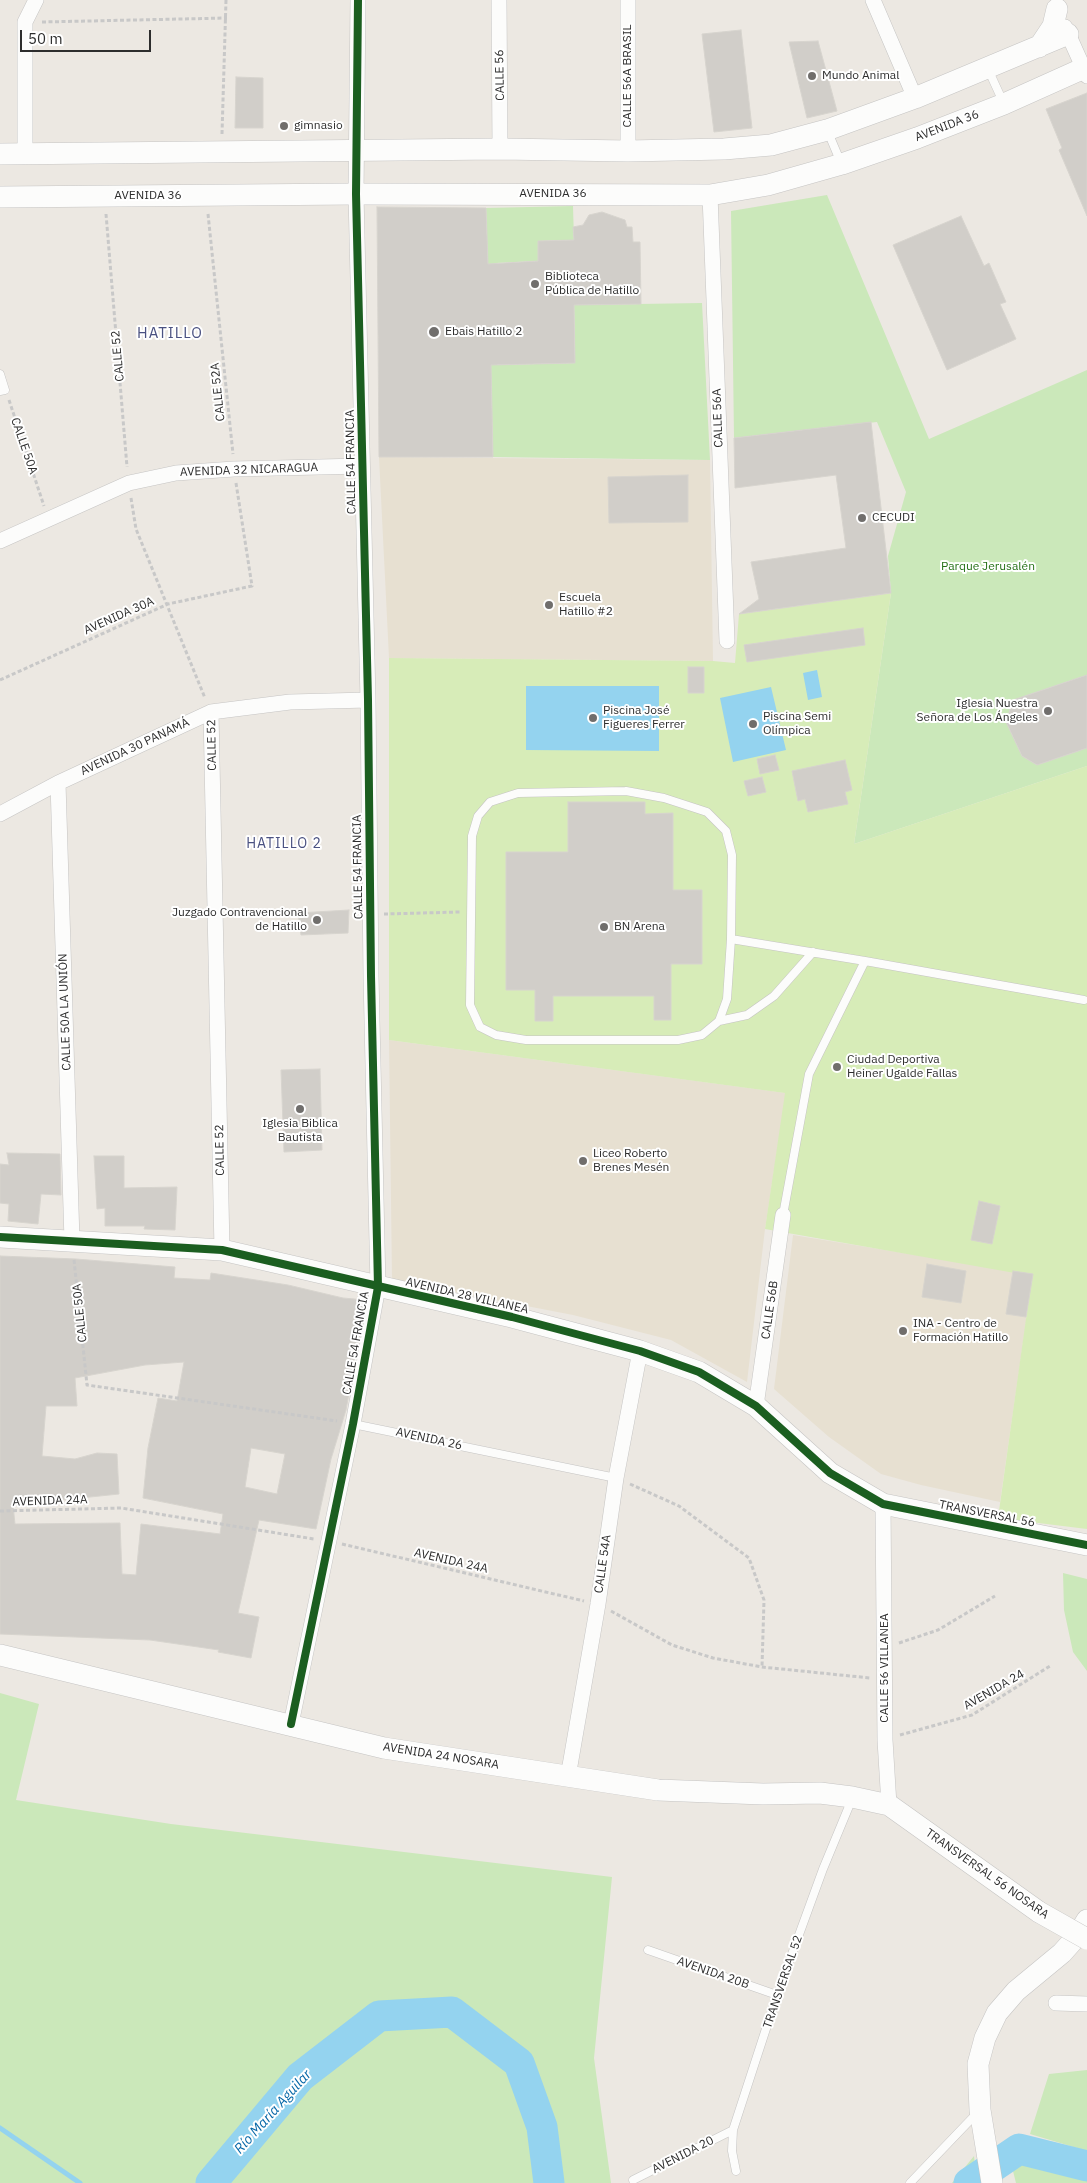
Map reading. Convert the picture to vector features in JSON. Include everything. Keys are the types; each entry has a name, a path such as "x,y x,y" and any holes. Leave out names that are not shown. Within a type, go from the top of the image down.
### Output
{"street":[{"path":"25,154 25,22 36,0"},
{"name":"CALLE 54 FRANCIA","path":"291,1724 353,1424 378,1287 370,914 368,700 356,194 358,0"},
{"name":"CALLE 56","path":"499,0 500,149"},
{"name":"CALLE 56A BRASIL","path":"628,0 628,152"},
{"path":"873,0 915,98"},
{"path":"1055,5 1085,72"},
{"path":"1039,47 1053,26 1055,5"},
{"path":"0,154 500,149 628,152 724,149 771,145 827,130 915,98 1068,34"},
{"name":"AVENIDA 36","path":"0,197 356,194 710,195 768,185 842,164 1085,72"},
{"name":"CALLE 56A","path":"710,195 726,641"},
{"name":"AVENIDA 32 NICARAGUA","path":"0,541 129,483 176,473 234,468 362,466"},
{"name":"AVENIDA 30 PANAMÁ","path":"0,814 58,783 211,712 290,702 368,700"},
{"name":"CALLE 52","path":"211,712 222,1250"},
{"name":"CALLE 50A LA UNIÓN","path":"58,783 72,1241"},
{"name":"CALLE 56B","path":"756,1406 784,1215"},
{"name":"AVENIDA 28 VILLANEA","path":"0,1237 222,1250 512,1317 640,1351 699,1372 756,1406 830,1473 883,1504"},
{"name":"CALLE 54A","path":"568,1777 598,1604 616,1478 640,1351"},
{"name":"TRANSVERSAL 56","path":"883,1504 1087,1545"},
{"name":"CALLE 56 VILLANEA","path":"883,1504 886,1647 885,1740 890,1805"},
{"path":"884,1531 908,1510"},
{"name":"AVENIDA 24 NOSARA","path":"0,1655 384,1748 658,1790 763,1794 820,1793 890,1805"},
{"name":"TRANSVERSAL 56 NOSARA","path":"890,1805 1039,1912 1087,1939"},
{"path":"992,2183 980,2110 978,2064 985,2038 997,2013 1016,1991 1062,1953 1078,1935 1087,1920"},
{"path":"1056,2002 1087,2004"}],"lane":[{"path":"988,69 1004,104"},
{"path":"827,130 842,164"},
{"path":"0,374 3,391"},
{"path":"719,1021 727,999 731,939 732,854 726,831 707,812 664,798 626,791 518,793 490,802 478,816 472,836 470,1005 480,1027 496,1035 526,1040 678,1040 702,1035 719,1021 747,1015 774,996 813,952"},
{"path":"731,939 1084,1000"},
{"path":"784,1215 809,1074 865,961"},
{"name":"AVENIDA 26","path":"353,1424 616,1478"},
{"name":"TRANSVERSAL 52","path":"736,2171 732,2151 733,2130 777,1995 823,1869 852,1797"},
{"name":"AVENIDA 20B","path":"648,1950 777,1995"},
{"path":"910,2183 980,2110"},
{"name":"AVENIDA 20","path":"632,2180 733,2130"}],"path":[{"path":"222,152 226,0"},
{"path":"25,22 226,18"},
{"path":"370,914 471,912"},
{"path":"616,1478 679,1506 749,1558 764,1600 762,1667"},
{"path":"886,1647 938,1630 995,1596"}],"shaded area":[{"name":"Escuela Hatillo #2","path":"379,457 710,460 713,661 389,658"},
{"name":"Liceo Roberto Brenes Mesén","path":"389,1040 786,1093 765,1229 747,1382 671,1340 573,1315 392,1280"},
{"name":"INA - Centro de Formación Hatillo","path":"793,1235 1033,1274 1000,1502 921,1485 881,1474 829,1437 774,1389"}],"green space":[{"name":"Parque Jerusalén","path":"827,195 929,439 1087,370 1087,675 1013,700 1006,722 1022,756 1037,765 1087,748 1087,766 854,844 891,593 888,556 906,492 877,422 734,438 731,211"},
{"path":"573,206 574,240 539,241 538,261 496,263 497,365 575,363 574,305 702,303 710,460 493,457 486,208"},
{"name":"Ciudad Deportiva Heiner Ugalde Fallas","path":"891,593 854,844 1087,766 1087,1529 998,1518 1032,1276 765,1229 785,1093 389,1040 389,658 713,661 735,663 739,614"},
{"path":"1063,1573 1087,1579 1087,1671 1073,1652 1064,1610"},
{"path":"0,1693 39,1704 16,1800 171,1824 612,1877 594,2058 611,2183 0,2183"},
{"path":"1087,2070 1087,2151 1030,2134 1049,2074"},
{"path":"974,2156 977,2183 952,2183"},
{"path":"1030,2159 1087,2171 1087,2183 1016,2183 1011,2163"}],"water":[{"path":"817,670 822,697 808,700 803,673"},
{"name":"Piscina José Figueres Ferrer","path":"526,686 659,686 659,751 526,750"},
{"name":"Piscina Semi Olímpica","path":"771,687 786,750 733,762 720,698"}],"building":[{"path":"741,30 752,128 714,132 702,34"},
{"name":"Mundo Animal","path":"818,41 837,111 807,118 789,42"},
{"path":"236,77 263,78 263,128 235,128"},
{"path":"1087,93 1087,216 1059,150 1062,148 1046,109"},
{"name":"Ebais Hatillo 2","path":"377,207 486,208 488,264 538,261 538,241 574,240 573,227 583,225 589,215 602,212 625,220 627,227 632,227 633,242 640,242 641,304 574,305 575,363 491,365 493,457 379,457"},
{"path":"961,216 984,266 989,263 1006,302 1000,304 1016,339 947,370 893,245"},
{"name":"CECUDI","path":"871,422 891,593 739,614 759,599 751,562 846,548 836,475 735,488 734,438"},
{"path":"688,475 688,522 609,523 608,477"},
{"path":"863,628 865,645 747,662 744,645"},
{"path":"688,667 704,667 704,693 688,693"},
{"name":"Iglesia Nuestra Señora de Los Ángeles","path":"1087,675 1087,748 1037,765 1022,756 1006,722 1013,700"},
{"path":"775,755 779,770 760,774 757,759"},
{"path":"845,760 852,790 845,792 848,804 808,812 805,799 798,801 792,771"},
{"path":"762,777 766,792 748,796 744,781"},
{"name":"BN Arena","path":"568,802 645,802 645,814 673,813 673,890 702,890 702,964 671,964 671,1020 654,1020 654,996 553,996 553,1021 535,1021 535,990 506,990 506,852 568,852"},
{"name":"Juzgado Contravencional de Hatillo","path":"349,910 348,933 301,935 298,913"},
{"path":"320,1069 322,1150 284,1152 281,1070"},
{"path":"7,1153 60,1154 61,1195 41,1194 38,1224 8,1221 9,1204 0,1203 0,1164 9,1165"},
{"path":"94,1156 124,1156 124,1188 177,1187 175,1230 144,1229 145,1226 105,1226 105,1208 97,1209"},
{"path":"979,1201 1000,1206 992,1244 971,1240"},
{"path":"0,1256 76,1259 175,1267 174,1278 210,1280 211,1273 288,1285 343,1298 366,1300 346,1410 331,1459 316,1529 259,1520 238,1613 259,1617 251,1658 218,1652 219,1650 150,1640 0,1634","holes":["184,1362 177,1401 158,1398 148,1448 143,1498 223,1514 220,1534 141,1524 136,1575 122,1574 120,1523 15,1524 13,1505 119,1494 117,1454 97,1453 75,1459 42,1456 46,1406 77,1406 75,1378 145,1365","251,1448 285,1454 277,1494 245,1487"]},
{"path":"927,1264 966,1271 961,1303 922,1297"},
{"path":"1013,1271 1033,1274 1026,1317 1006,1314"}],"waterway":[{"name":"Río María Aguilar","path":"211,2183 300,2077 379,2016 452,2012 519,2063 542,2127 549,2183"},
{"path":"0,2128 80,2183"},
{"name":"Río María Aguilar","path":"969,2183 1019,2149 1087,2166"}],"cycle path":[{"path":"291,1724 353,1424 378,1287 371,976 368,700 356,194 358,0"},
{"path":"0,1237 222,1250 512,1317 640,1351 699,1372 756,1406 830,1473 883,1504 1087,1545"}],"place":[{"name":"Mundo Animal","path":"812,76"},
{"name":"gimnasio","path":"284,126"},
{"name":"Biblioteca Pública de Hatillo","path":"535,284"},
{"name":"Ebais Hatillo 2","path":"434,332"},
{"name":"CECUDI","path":"862,518"},
{"name":"Escuela Hatillo #2","path":"549,605"},
{"name":"Iglesia Nuestra Señora de Los Ángeles","path":"1048,711"},
{"name":"Piscina José Figueres Ferrer","path":"593,718"},
{"name":"Piscina Semi Olímpica","path":"753,724"},
{"name":"Juzgado Contravencional de Hatillo","path":"317,920"},
{"name":"BN Arena","path":"604,927"},
{"name":"Ciudad Deportiva Heiner Ugalde Fallas","path":"837,1067"},
{"name":"Iglesia Biblica Bautista","path":"300,1109"},
{"name":"Liceo Roberto Brenes Mesén","path":"583,1161"},
{"name":"INA - Centro de Formación Hatillo","path":"903,1331"}],"district":[{"name":"HATILLO","path":"170,334"},
{"name":"HATILLO 2","path":"284,844"}]}
